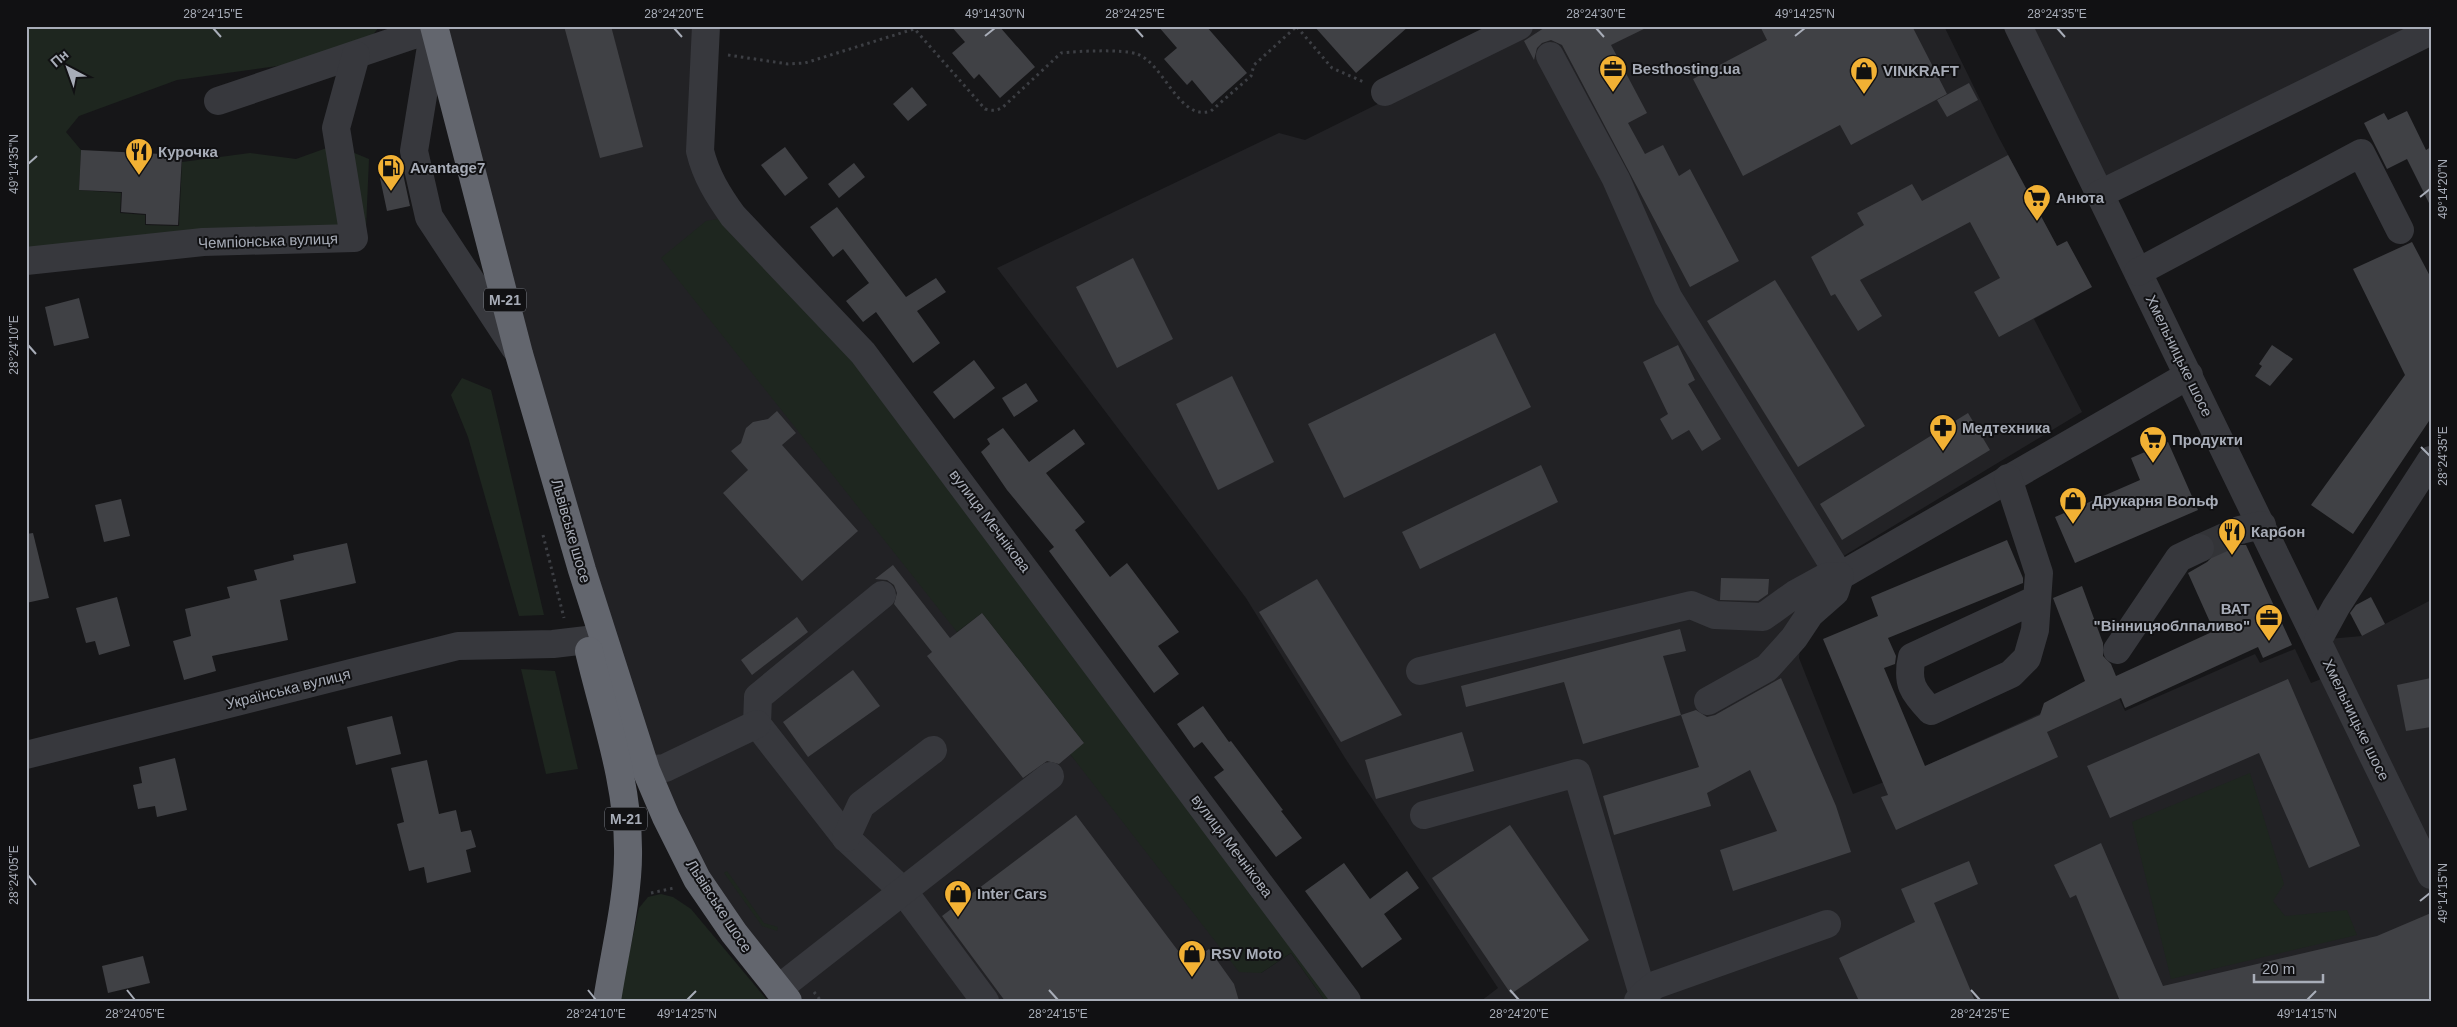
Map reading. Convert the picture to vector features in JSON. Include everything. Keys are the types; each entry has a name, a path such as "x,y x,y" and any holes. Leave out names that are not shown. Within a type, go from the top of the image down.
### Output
{"highway":[{"name":"Львівське шосе","path":"434,27 519,354 582,570 646,770 666,817 697,879 734,933 783,995"},
{"name":"М-21","path":"582,570 570,643 624,794 628,850 625,890 607,1001"}],"street":[{"path":"1385,92 1519,26"},
{"name":"Хмельницьке шосе","path":"2018,26 2188,375 2251,527 2318,640 2431,875"},
{"path":"218,102 434,27 414,152 429,217 519,354"},
{"path":"2100,194 2431,32"},
{"name":"вулиця Мечнікова","path":"705,38 700,150 704,167 718,195 733,216 863,352 1347,1001"},
{"name":"Чемпіонська вулиця","path":"26,261 203,242 354,238 336,128 356,55"},
{"path":"1550,56 1616,179 1668,297 1840,576 1835,592 1810,614 1794,638 1767,668 1708,701"},
{"path":"2138,272 2361,153 2400,230"},
{"path":"1420,671 1691,605 1715,615 1763,617 1795,594 1826,577 1840,576 2188,375"},
{"path":"2318,640 2336,607 2431,460"},
{"path":"2008,478 2039,573 2035,630 2027,658 2011,674 1931,711 1918,697 1908,675 1912,657 2037,599"},
{"path":"2117,650 2179,558 2200,548"},
{"path":"882,595 758,698 757,724 846,838 904,892 985,1001"},
{"name":"Українська вулиця","path":"26,756 458,646 570,643"},
{"path":"646,770 666,768 757,724"},
{"path":"846,838 861,805 933,750"},
{"path":"1424,815 1578,773 1641,998 1655,985 1827,924"},
{"path":"783,995 904,892 1050,776"}],"path":[{"path":"705,38 788,64 805,63 913,28 985,109 990,111 1003,107 1061,53 1127,52 1145,58 1190,109 1203,114 1211,111 1251,76 1254,65 1297,26 1332,68 1385,92"},
{"path":"542,530 570,643"},
{"path":"625,890 644,894 682,887 697,879"}],"shaded area":[{"path":"26,26 380,26 356,55 177,80 79,116 66,132 81,150 79,190 121,193 120,213 145,215 145,225 179,226 182,162 250,153 296,159 335,145 369,159 366,228 30,249 26,246"},
{"path":"434,26 706,26 699,135 957,632 982,613 1084,743 1070,754 1261,973 1291,953 1325,1001 789,1001 666,817"},
{"path":"1535,26 1944,26 1998,136 2057,246 2074,297 2034,319 2082,412 1842,557 1801,643 1799,658 1853,794 1923,767 2111,681 2125,711 2255,654 2260,663 2295,649 2311,683 2334,674 2318,640 2362,636 2431,600 2431,1001 1481,1001 1498,988 1345,758 1246,598 997,268 1279,133 1305,140"},
{"path":"2018,26 2431,26 2100,194"},
{"path":"733,216 848,335 1347,1001 1325,1001 1291,953 1261,973 1239,972 1070,754 1084,743 982,613 957,632 661,258 706,221"},
{"path":"462,378 491,390 544,615 519,616 468,437 451,395"},
{"path":"521,669 555,671 578,769 546,774"},
{"path":"2250,773 2284,884 2273,901 2285,916 2347,910 2357,935 2171,979 2132,822"},
{"path":"727,871 764,923 778,927 777,931 762,926 724,873"},
{"path":"661,894 673,897 691,909 768,1001 619,1001 639,908 648,897"}],"building":[{"path":"564,26 611,26 643,147 600,158"},
{"path":"951,26 999,26 1035,67 1000,98 979,74 974,79 952,53 965,42"},
{"path":"1158,26 1206,26 1247,73 1212,104 1192,80 1187,85 1164,59 1177,48"},
{"path":"1314,26 1409,26 1356,73"},
{"path":"1547,26 1650,26 1611,45 1647,113 1628,123 1645,154 1663,145 1679,176 1690,169 1739,261 1690,287 1562,45 1551,40 1542,43 1537,48 1534,60 1524,41"},
{"path":"1760,26 1912,26 1947,94 1851,145 1840,125 1743,176 1693,79 1767,40"},
{"path":"1969,83 1978,100 1947,117 1937,100"},
{"path":"912,87 927,105 908,121 893,104"},
{"path":"2407,111 2426,150 2431,147 2431,207 2407,159 2387,169 2364,123 2384,113 2388,120"},
{"path":"785,147 808,178 785,196 761,165"},
{"path":"81,150 182,155 178,225 146,224 146,214 121,212 122,192 79,190"},
{"path":"2008,155 2057,246 2067,241 2092,287 1999,337 1974,292 2000,278 1970,222 1860,280 1882,316 1858,331 1835,294 1831,296 1811,257 1864,225 1857,213 1912,184 1922,201"},
{"path":"854,163 865,177 839,198 828,184"},
{"path":"402,169 410,206 387,211 380,178 387,177 386,173"},
{"path":"837,207 906,297 936,278 946,292 917,311 940,343 913,363 876,312 863,322 846,301 869,283 843,249 833,257 810,227"},
{"path":"2412,242 2431,278 2431,418 2353,534 2311,505 2405,375 2353,269"},
{"path":"1133,258 1173,339 1117,368 1076,287"},
{"path":"1775,280 1865,426 1798,467 1707,321"},
{"path":"79,298 89,338 54,346 45,307"},
{"path":"1495,333 1531,407 1344,498 1308,424"},
{"path":"1678,345 1695,380 1688,384 1721,439 1702,451 1689,430 1672,440 1660,419 1668,414 1643,362"},
{"path":"2272,345 2293,359 2270,386 2255,376 2262,366 2259,364"},
{"path":"974,360 995,388 954,419 933,392"},
{"path":"1232,376 1274,462 1218,490 1176,404"},
{"path":"1026,383 1038,401 1014,417 1002,398"},
{"path":"777,411 796,433 782,445 858,531 802,581 723,493 748,470 731,451 741,443 746,428 753,422 768,419"},
{"path":"1968,413 1990,450 1842,540 1820,504"},
{"path":"1003,428 1029,462 1074,429 1085,444 1046,473 1085,522 1075,530 1110,577 1127,563 1179,632 1158,646 1179,674 1154,693 1049,551 1054,547 1007,490 981,452 990,444 987,439"},
{"path":"2168,442 2198,510 2075,563 2055,517 2140,480 2131,458"},
{"path":"1541,465 1558,502 1420,569 1402,532"},
{"path":"121,499 130,536 104,542 95,505"},
{"path":"2228,521 2225,534 2228,540 2235,545 2246,545 2292,645 2263,658 2258,647 2125,708 2121,698 2047,732 2058,757 1896,830 1881,797 1888,795 1823,639 1878,616 1871,597 2007,540 2023,578 2023,583 1888,638 1896,656 1895,664 1884,668 1925,766 2040,715 2044,703 2085,681 2053,598 2082,586 2103,643 2103,656 2111,664 2116,676 2214,631 2188,573 2207,562 2213,556 2215,550 2214,541 2208,535 2202,533"},
{"path":"33,533 49,598 26,603 26,534"},
{"path":"347,543 356,583 280,600 288,640 212,656 216,671 184,680 173,641 191,636 185,609 230,598 227,587 257,580 254,570 294,560 293,555"},
{"path":"893,565 950,638 982,613 1084,743 1059,764 1047,761 1023,778 927,656 932,652 894,604 897,593 894,585 887,580 875,579"},
{"path":"1721,578 1769,579 1768,594 1758,601 1720,600"},
{"path":"1317,579 1402,715 1341,742 1259,612"},
{"path":"117,597 130,646 99,655 95,641 86,643 76,608"},
{"path":"2371,597 2385,624 2362,636 2350,613 2356,605"},
{"path":"797,617 808,632 752,675 741,660"},
{"path":"1680,629 1686,651 1663,656 1681,715 1583,744 1564,682 1466,707 1461,686"},
{"path":"853,670 880,706 808,757 783,722"},
{"path":"1781,678 1836,806 1851,852 1733,891 1720,850 1777,831 1750,770 1707,793 1711,806 1614,835 1603,796 1699,767 1681,715 1696,710 1707,717 1715,715"},
{"path":"2431,678 2431,727 2406,731 2397,685"},
{"path":"2288,679 2360,846 2309,868 2259,753 2110,818 2087,766"},
{"path":"1203,706 1283,810 1281,811 1302,838 1276,857 1214,777 1224,770 1202,742 1194,748 1177,724"},
{"path":"392,716 401,754 356,765 347,727"},
{"path":"1462,732 1474,771 1376,799 1365,760"},
{"path":"175,758 187,810 157,817 155,806 138,809 133,785 142,783 139,767"},
{"path":"427,760 439,814 456,810 461,832 471,830 476,847 466,850 471,872 427,883 424,867 409,871 397,824 404,822 391,768"},
{"path":"1076,815 1188,964 1209,949 1234,984 1239,1001 1005,1001 942,916"},
{"path":"1510,825 1589,940 1511,994 1432,878"},
{"path":"2101,843 2163,986 2377,936 2431,913 2431,1001 2120,1001 2076,895 2070,898 2054,865"},
{"path":"1969,861 1978,884 1934,903 1975,1001 1859,1001 1839,958 1915,922 1901,889"},
{"path":"1344,863 1370,899 1407,871 1419,888 1384,914 1402,939 1362,968 1305,891"},
{"path":"143,956 150,983 108,993 102,966"}],"tunnel":[{"path":"2200,548 2240,530"}],"place":[{"name":"Besthosting.ua","path":"1613,93"},
{"name":"VINKRAFT","path":"1864,95"},
{"name":"Курочка","path":"139,176"},
{"name":"Avantage7","path":"391,192"},
{"name":"Анюта","path":"2037,222"},
{"name":"Медтехника","path":"1943,452"},
{"name":"Продукти","path":"2153,464"},
{"name":"Друкарня Вольф","path":"2073,525"},
{"name":"Карбон","path":"2232,556"},
{"name":"ВАТ \"Вінницяоблпаливо\"","path":"2269,642"},
{"name":"Inter Cars","path":"958,918"},
{"name":"RSV Moto","path":"1192,978"}]}
